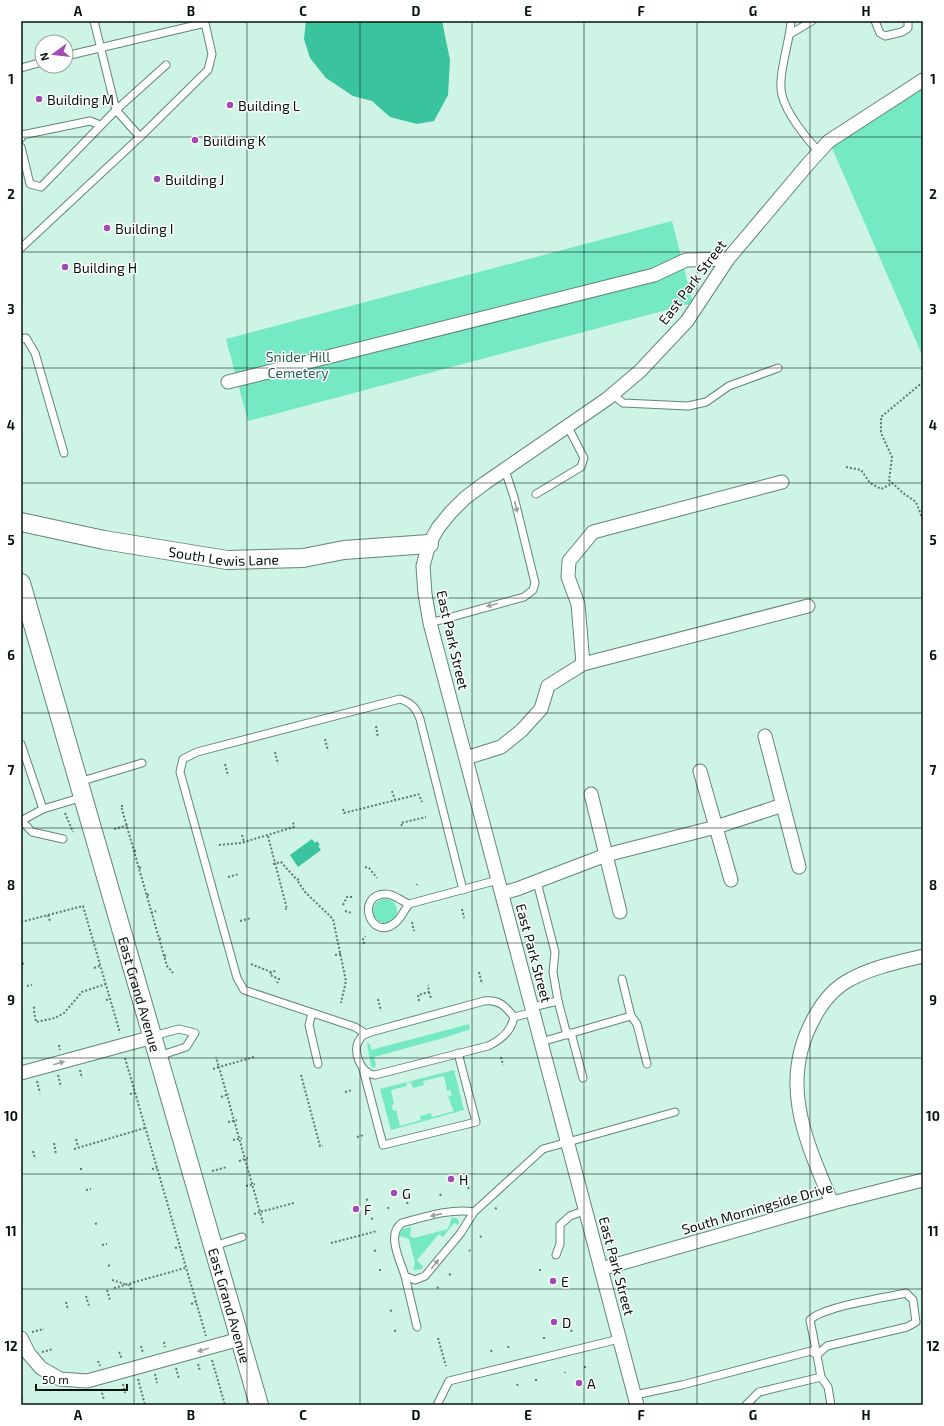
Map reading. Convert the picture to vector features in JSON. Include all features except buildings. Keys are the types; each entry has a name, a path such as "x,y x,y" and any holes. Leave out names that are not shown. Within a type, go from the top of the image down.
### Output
{"street":[{"name":"East Park Street","path":"636,1400 430,623 425,594 423,566 430,544 438,528 465,498 612,394 640,371 687,322 728,259 818,152 829,141 923,80"},
{"path":"228,382 654,275 686,260 728,259"},
{"path":"583,664 578,604 568,577 568,569 569,561 593,532 782,482"},
{"name":"South Lewis Lane","path":"21,522 104,540 226,560 303,558 344,550 430,544"},
{"name":"East Grand Avenue","path":"21,583 259,1405"},
{"path":"466,758 501,747 522,730 542,709 548,686 583,664 808,606"},
{"path":"765,736 799,867"},
{"path":"700,771 731,880"},
{"path":"592,794 620,912"},
{"path":"500,887 537,882 606,855 716,826 783,805"},
{"path":"832,1203 809,1147 796,1088 796,1068 804,1037 820,1006 832,993 850,979 885,966 923,956"},
{"path":"21,1073 153,1036"},
{"name":"South Morningside Drive","path":"601,1269 832,1203 923,1180"},
{"path":"24,1336 29,1354 41,1368 60,1378 87,1381 240,1339"}],"lane":[{"path":"94,21 116,110 140,137"},
{"path":"74,54 212,21"},
{"path":"791,21 782,78 782,95 792,116 818,152"},
{"path":"790,34 812,21"},
{"path":"875,21 880,33 885,36 905,31 908,28 908,21"},
{"path":"21,248 140,137 208,70 212,54 204,23"},
{"path":"21,68 34,64"},
{"path":"21,147 30,184 41,187 116,110 166,65"},
{"path":"21,138 22,135 90,121 100,126"},
{"path":"21,339 26,338 35,353 64,453"},
{"path":"612,394 623,403 688,406 706,402 729,386 778,368"},
{"path":"536,494 581,467 584,458 567,425"},
{"path":"430,623 524,597 533,590 535,584 531,563 514,497 505,470"},
{"path":"366,1034 355,1027 244,990 237,978 180,772 183,759 197,752 400,699 409,702 416,709 420,719 462,890"},
{"path":"21,744 43,809"},
{"path":"63,839 32,832 22,821 81,790 142,763"},
{"path":"537,882 555,952 553,972 558,1001 583,1078"},
{"path":"409,904 399,919 389,926 381,927 374,924 368,914 368,906 378,895 387,894 409,904 462,890 500,887"},
{"path":"622,979 631,1016 637,1024 647,1064"},
{"path":"458,1053 476,1122 383,1145 358,1058 357,1046 360,1039 366,1034 488,1000 500,1002 514,1017"},
{"path":"362,1068 368,1073 375,1075 488,1046 498,1042 509,1030 514,1017 558,1001"},
{"path":"312,1013 309,1025 318,1064"},
{"path":"542,1042 631,1016"},
{"path":"153,1036 179,1028 195,1033 186,1047 159,1056"},
{"path":"405,1276 415,1280 425,1276 460,1234 474,1212 543,1149 675,1112"},
{"path":"417,1327 394,1235 396,1227 402,1223 451,1211 462,1210 474,1212"},
{"path":"556,1255 560,1244 560,1225 570,1216 586,1210"},
{"path":"214,1246 242,1236"},
{"path":"817,1355 827,1346 907,1327 916,1322 913,1300 906,1294 850,1305 815,1315 810,1320 821,1377 828,1387 831,1405"},
{"path":"437,1405 449,1381 619,1339"},
{"path":"636,1400 682,1385 811,1351 817,1355"},
{"path":"746,1405 758,1392 821,1377"}],"path":[{"path":"923,382 881,417 881,434 892,457 890,480 916,502 923,520"},
{"path":"846,468 860,470 870,483 881,489 893,483"},
{"path":"376,726 378,738"},
{"path":"325,739 328,750"},
{"path":"275,752 278,764"},
{"path":"224,764 228,776"},
{"path":"392,791 395,800"},
{"path":"343,809 344,813 420,795 422,802"},
{"path":"123,806 121,806 128,825 167,968 173,973"},
{"path":"64,810 73,832"},
{"path":"402,826 401,823 426,817"},
{"path":"219,845 244,842 268,836 294,827 293,822"},
{"path":"114,829 128,825"},
{"path":"242,834 244,842"},
{"path":"268,836 285,909"},
{"path":"134,851 138,850"},
{"path":"274,864 282,862 298,880 305,892 331,916 346,981 342,1004"},
{"path":"139,868 143,867"},
{"path":"365,867 369,868 377,878"},
{"path":"228,877 239,874"},
{"path":"147,895 151,894"},
{"path":"343,905 347,897 354,897"},
{"path":"21,922 82,906 121,1038"},
{"path":"462,909 464,918"},
{"path":"151,913 156,911"},
{"path":"345,911 352,913"},
{"path":"48,915 50,921"},
{"path":"240,921 251,918"},
{"path":"26,920 27,924"},
{"path":"412,922 414,931"},
{"path":"364,944 363,939 365,936"},
{"path":"159,939 163,938"},
{"path":"335,956 341,954"},
{"path":"164,956 168,955"},
{"path":"251,964 271,972 276,972"},
{"path":"94,968 100,966"},
{"path":"271,972 270,975 279,979 277,983"},
{"path":"479,972 482,984"},
{"path":"34,1011 36,1022 55,1018 64,1013 82,992 106,984"},
{"path":"27,986 32,985"},
{"path":"428,986 431,998"},
{"path":"419,1001 418,995 430,992"},
{"path":"106,1000 110,999"},
{"path":"378,999 381,1011"},
{"path":"124,1055 149,1147 157,1168 172,1225 196,1302 201,1325 207,1340"},
{"path":"216,1057 247,1158 263,1223"},
{"path":"213,1069 254,1057"},
{"path":"501,1058 503,1065"},
{"path":"80,1068 82,1078"},
{"path":"58,1074 61,1087"},
{"path":"301,1076 310,1102 320,1146 323,1146"},
{"path":"36,1080 40,1093"},
{"path":"345,1092 352,1090"},
{"path":"130,1094 135,1093"},
{"path":"221,1097 228,1095"},
{"path":"228,1122 235,1120"},
{"path":"74,1149 145,1128"},
{"path":"357,1137 364,1135"},
{"path":"233,1140 241,1138"},
{"path":"76,1139 78,1147"},
{"path":"54,1143 56,1154"},
{"path":"33,1151 35,1159"},
{"path":"239,1160 247,1158"},
{"path":"212,1171 227,1167"},
{"path":"152,1169 157,1168"},
{"path":"246,1186 254,1184"},
{"path":"86,1190 91,1189"},
{"path":"254,1214 294,1203"},
{"path":"331,1243 377,1231"},
{"path":"102,1245 107,1244"},
{"path":"175,1248 180,1247"},
{"path":"114,1288 186,1268"},
{"path":"112,1280 126,1285"},
{"path":"130,1284 132,1291"},
{"path":"107,1290 110,1300"},
{"path":"86,1296 89,1306"},
{"path":"66,1302 68,1310"},
{"path":"191,1304 196,1302"},
{"path":"24,1336 44,1329"},
{"path":"394,1331 398,1330"},
{"path":"438,1338 446,1366"},
{"path":"211,1357 224,1403"},
{"path":"198,1361 200,1371"},
{"path":"176,1367 179,1379"},
{"path":"154,1373 157,1383"},
{"path":"138,1378 145,1405"},
{"path":"123,1382 125,1393"},
{"path":"101,1388 104,1400"}],"green space":[{"path":"923,80 923,357 829,141"},
{"name":"Snider Hill Cemetery","path":"672,221 693,303 248,421 226,339"},
{"path":"385,899 393,903 397,911 393,919 385,923 377,919 373,911 377,903"},
{"path":"469,1024 470,1029 447,1037 374,1057 376,1066 374,1068 371,1066 367,1043 370,1044 371,1050"},
{"path":"454,1070 464,1110 391,1130 380,1089","holes":["444,1076 447,1091 450,1090 452,1095 448,1097 454,1111 432,1117 431,1113 420,1116 421,1120 400,1126 396,1110 393,1111 392,1105 394,1104 391,1090 407,1086 406,1083 411,1082 413,1088 424,1085 423,1081"]},
{"path":"452,1217 458,1219 458,1225 454,1223 443,1237 439,1234 417,1260 423,1267 422,1269 413,1270 415,1263 409,1239 400,1236 399,1234 403,1229 411,1227 410,1236 414,1238 448,1229"}],"shaded area":[{"path":"306,21 442,21 450,60 448,95 434,121 417,124 390,117 372,101 353,96 326,78 310,58 304,39"},
{"path":"312,839 315,843 317,841 321,850 298,867 290,855"}],"place":[{"name":"Building M","path":"39,99"},
{"name":"Building L","path":"230,105"},
{"name":"Building K","path":"195,140"},
{"name":"Building J","path":"157,179"},
{"name":"Building I","path":"107,228"},
{"name":"Building H","path":"65,267"},
{"name":"H","path":"451,1179"},
{"name":"G","path":"394,1193"},
{"name":"F","path":"356,1209"},
{"name":"E","path":"553,1281"},
{"name":"D","path":"554,1322"},
{"name":"A","path":"579,1383"}]}
